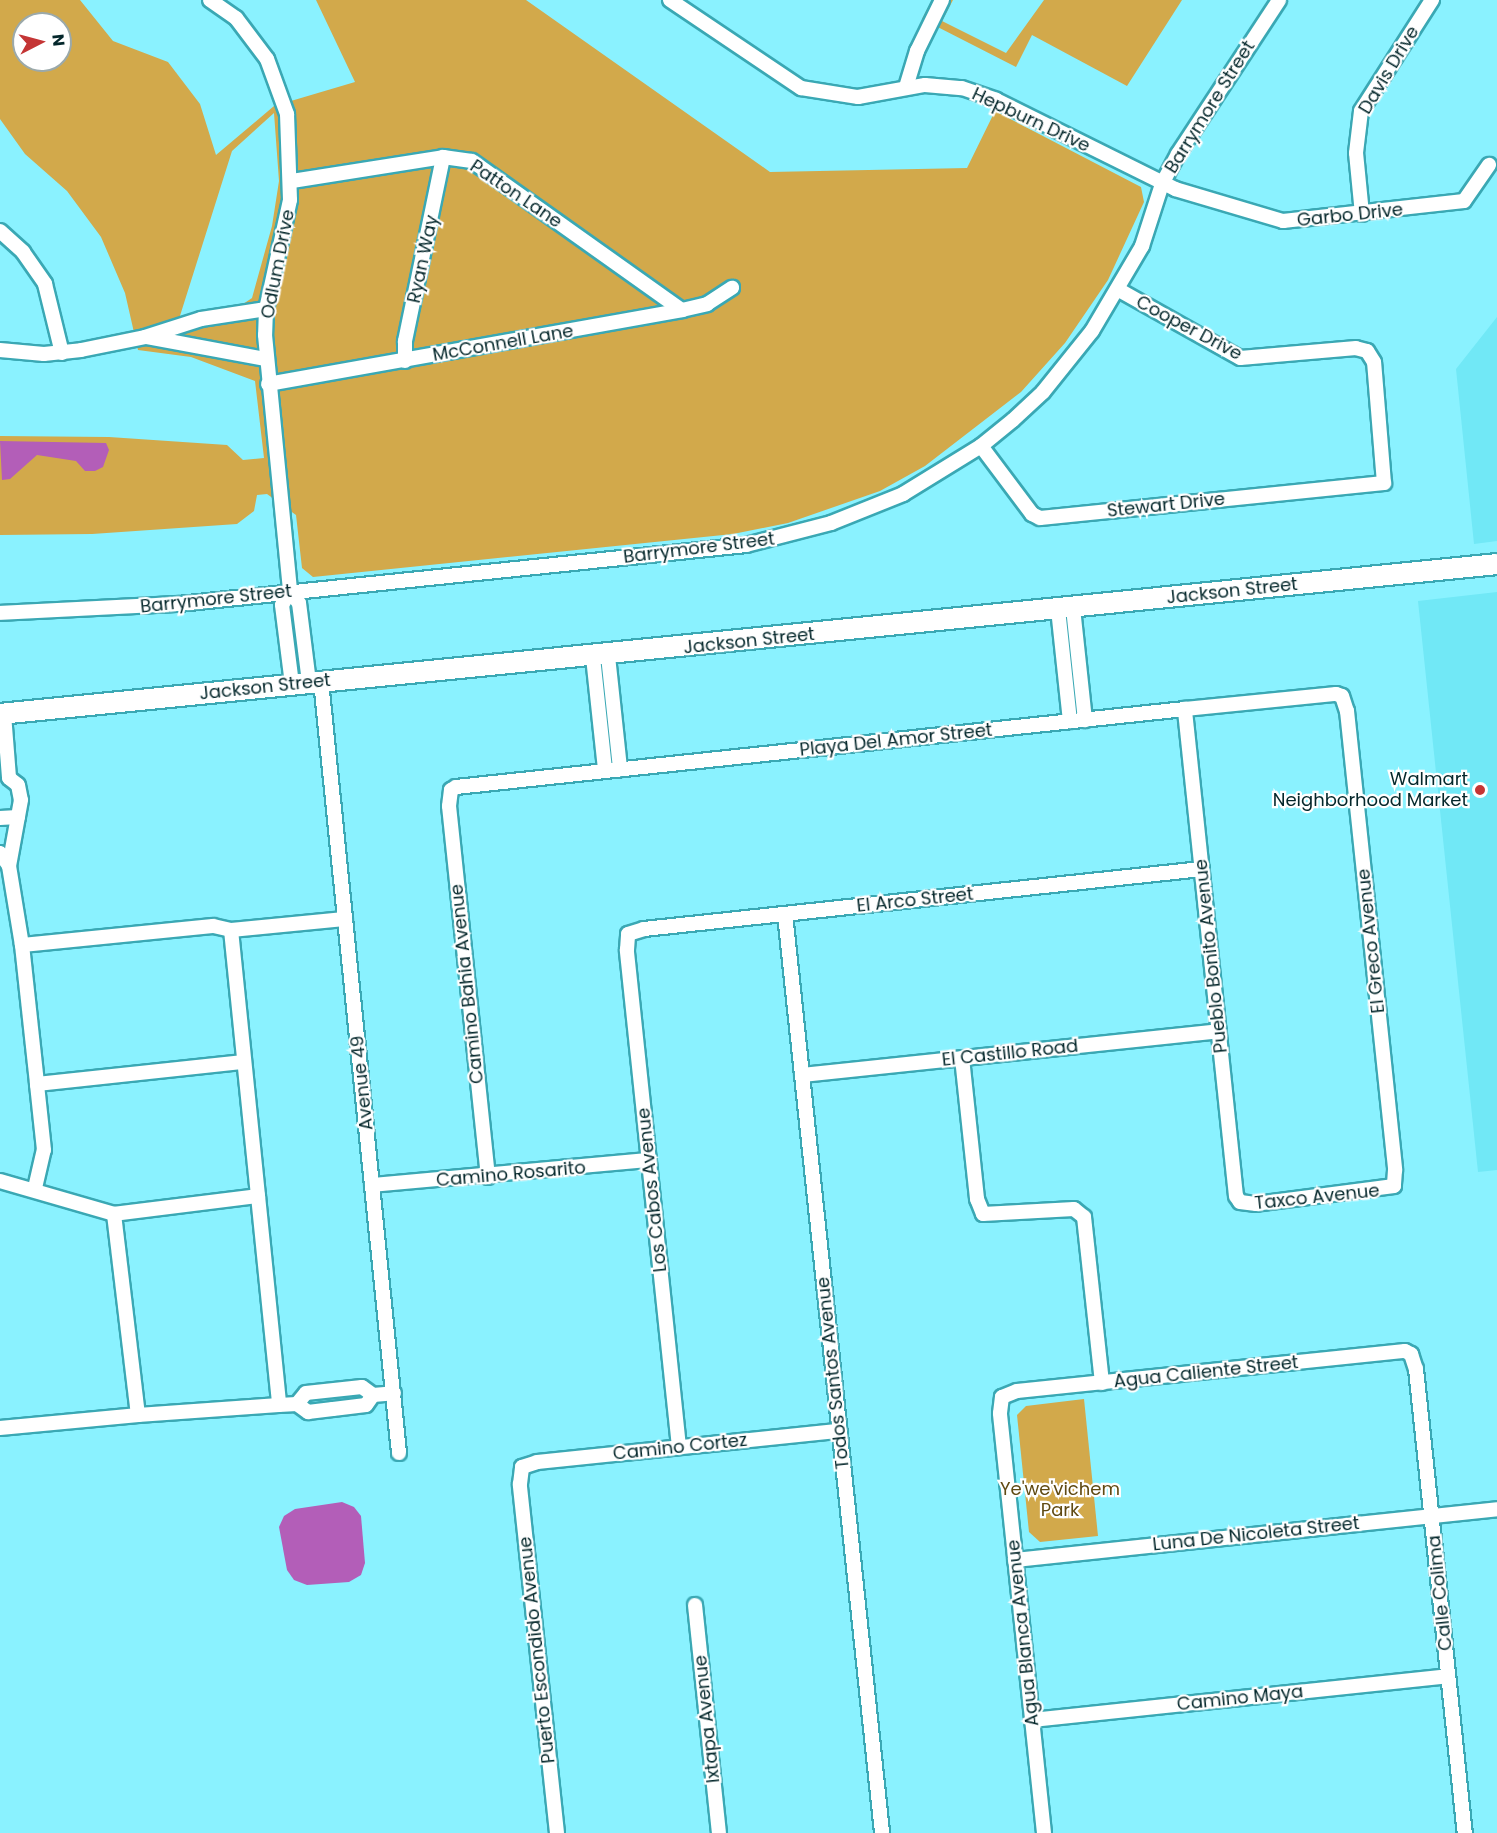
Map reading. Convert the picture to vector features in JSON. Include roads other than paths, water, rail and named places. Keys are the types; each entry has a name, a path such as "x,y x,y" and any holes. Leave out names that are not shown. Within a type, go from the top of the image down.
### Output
{"main road":[{"name":"Jackson Street","path":"2,714 601,656 1497,564"}],"street":[{"name":"Odlum Drive","path":"210,0 236,18 253,38 278,81 287,114 291,181 266,309 266,359 290,592 299,603 307,683"},
{"name":"Hepburn Drive","path":"670,0 801,88 858,97 906,87 944,85 980,93 1162,184"},
{"path":"906,87 917,51 942,0"},
{"name":"Barrymore Street","path":"0,613 98,611 725,547 787,537 878,506 928,480 981,446 1049,385 1119,290 1150,227 1162,184 1279,0"},
{"name":"Davis Drive","path":"1362,214 1356,153 1361,111 1432,0"},
{"name":"Patton Lane","path":"291,181 443,157 472,160 681,310"},
{"name":"Ryan Way","path":"405,361 405,341 443,157"},
{"name":"Garbo Drive","path":"1162,184 1283,221 1464,201 1489,165"},
{"path":"0,231 23,252 45,284 62,353"},
{"name":"McConnell Lane","path":"268,384 681,310 707,304 732,288"},
{"name":"Cooper Drive","path":"1119,290 1240,358 1356,348 1367,351 1374,362 1384,483"},
{"path":"0,350 62,353 145,337 201,319 266,309"},
{"path":"145,337 266,359"},
{"name":"Stewart Drive","path":"981,446 1032,514 1040,518 1384,483"},
{"name":"Odlum Drive","path":"290,592 282,605 286,633 307,683"},
{"path":"1066,608 1085,720"},
{"path":"1066,608 1070,721"},
{"path":"286,633 302,631"},
{"path":"601,656 620,769"},
{"path":"601,656 605,770"},
{"name":"Avenue 49","path":"307,683 323,712 399,1453"},
{"name":"Playa Del Amor Street","path":"451,790 466,785 605,770 1326,694 1342,696"},
{"name":"El Greco Avenue","path":"1342,696 1353,770 1395,1170 1394,1186"},
{"name":"Pueblo Bonito Avenue","path":"1185,709 1236,1196 1240,1202"},
{"path":"2,714 4,780 18,785 21,800 9,866 22,945 44,1150 35,1188"},
{"name":"Camino Bahia Avenue","path":"451,790 449,806 488,1177"},
{"path":"0,818 18,817"},
{"path":"0,853 9,866"},
{"name":"El Arco Street","path":"628,934 644,929 1202,869"},
{"name":"Todos Santos Avenue","path":"785,914 882,1833"},
{"path":"22,945 213,926 231,930 345,919"},
{"path":"231,930 279,1406"},
{"name":"Los Cabos Avenue","path":"628,934 627,950 679,1448"},
{"name":"El Castillo Road","path":"802,1075 1219,1030"},
{"path":"963,1058 977,1199 982,1214 1074,1209 1084,1217 1101,1383"},
{"path":"37,1084 244,1062"},
{"name":"Camino Rosarito","path":"372,1185 488,1177 649,1160"},
{"path":"0,1181 35,1188 114,1215 258,1196"},
{"name":"Taxco Avenue","path":"1240,1202 1256,1204 1394,1186"},
{"path":"114,1215 138,1415"},
{"name":"Agua Caliente Street","path":"1002,1396 1101,1383 1395,1352 1411,1354"},
{"name":"Calle Colima","path":"1411,1354 1432,1516 1465,1833"},
{"path":"297,1404 306,1393 332,1390 362,1387 373,1395 394,1393"},
{"path":"332,1390 333,1409"},
{"path":"0,1428 138,1415 297,1404 308,1412 366,1405 373,1395"},
{"name":"Agua Blanca Avenue","path":"1002,1396 1000,1413 1044,1833"},
{"name":"Camino Cortez","path":"522,1467 537,1462 839,1431"},
{"name":"Puerto Escondido Avenue","path":"522,1467 520,1484 557,1833"},
{"name":"Luna De Nicoleta Street","path":"1015,1560 1497,1509"},
{"name":"Ixtapa Avenue","path":"696,1605 719,1833"},
{"name":"Camino Maya","path":"1032,1720 1448,1676"}],"place":[{"name":"Walmart Neighborhood Market","path":"1480,790"}],"park label":[{"name":"Ye'we'vichem Park","path":"1060,1500"}]}
